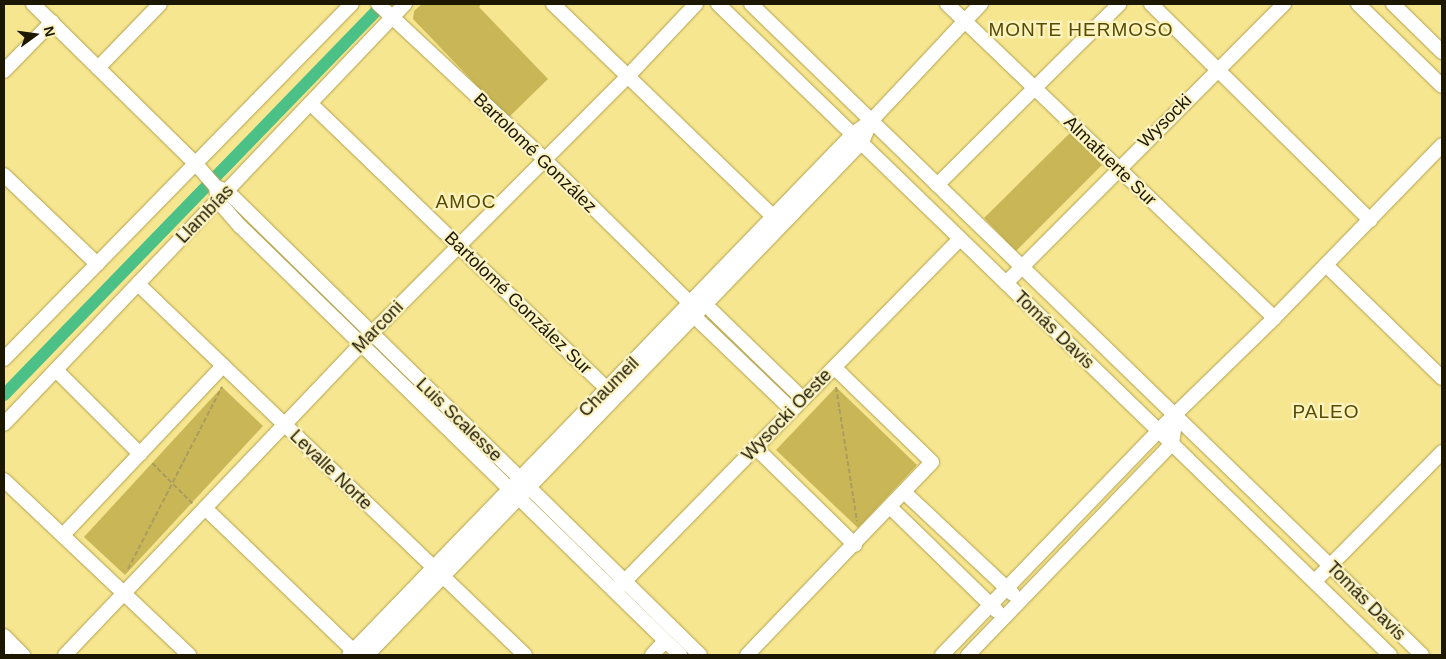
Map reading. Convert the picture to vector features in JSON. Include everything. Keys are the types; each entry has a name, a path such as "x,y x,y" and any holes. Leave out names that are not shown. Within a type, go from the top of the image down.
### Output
{"street":[{"name":"Luis Scalesse","path":"33,4 201,169 220,193 240,226 360,345 508,489 619,587 700,655"},
{"path":"98,68 160,4"},
{"path":"4,360 97,264 201,169 352,4"},
{"name":"Llambías","path":"4,424 138,284 220,193 312,104 385,10 405,4"},
{"path":"553,4 629,75 778,221"},
{"name":"Marconi","path":"65,655 124,593 198,506 284,425 370,334 629,75 696,4"},
{"name":"Tomás Davis","path":"718,4 1390,655"},
{"name":"Tomás Davis","path":"751,4 1422,655"},
{"name":"Almafuerte Sur","path":"947,4 1274,318"},
{"name":"Chaumeil","path":"368,655 529,488 691,304 778,221 858,138 981,4"},
{"path":"937,185 1119,4"},
{"path":"1151,4 1370,220"},
{"name":"Wysocki","path":"1006,283 1020,266 1284,4"},
{"path":"1358,4 1442,85"},
{"path":"1393,4 1442,52"},
{"name":"Bartolomé González","path":"385,10 544,160 691,304 696,317 792,410"},
{"path":"4,71 52,22"},
{"name":"Bartolomé González Sur","path":"312,104 612,393"},
{"path":"942,655 1158,431 1176,416 1274,318 1442,145"},
{"path":"4,175 97,264"},
{"name":"Luis Scalesse","path":"220,193 370,334 529,488 665,641 680,655"},
{"name":"Chaumeil","path":"353,654 519,478 707,306 778,221"},
{"name":"Wysocki Oeste","path":"619,587 960,239"},
{"path":"1326,265 1442,378"},
{"name":"Levalle Norte","path":"138,284 525,655"},
{"path":"691,304 707,306 803,399"},
{"path":"63,536 223,366"},
{"path":"747,655 855,545 932,462 834,367"},
{"path":"56,370 140,454"},
{"path":"968,655 1172,444 1176,416"},
{"path":"755,447 855,545"},
{"path":"1315,581 1442,452"},
{"path":"4,480 190,655"},
{"path":"904,492 1021,601"},
{"path":"198,506 353,654"},
{"path":"890,507 1004,618"},
{"path":"4,636 23,655"},
{"path":"652,655 665,641"}],"path":[{"path":"125,575 222,387"},
{"path":"836,387 858,528"},
{"path":"152,463 198,506"}],"shaded area":[{"path":"422,4 481,4 479,7 548,79 508,118 413,19 414,11"},
{"path":"1070,133 1102,165 1016,251 984,218"},
{"path":"222,387 263,426 125,575 84,537"},
{"path":"836,387 917,465 858,528 776,450"}],"waterway":[{"path":"4,395 383,4"}],"district":[{"name":"MONTE HERMOSO","path":"1081,30"},
{"name":"AMOC","path":"466,202"},
{"name":"PALEO","path":"1326,412"}]}
